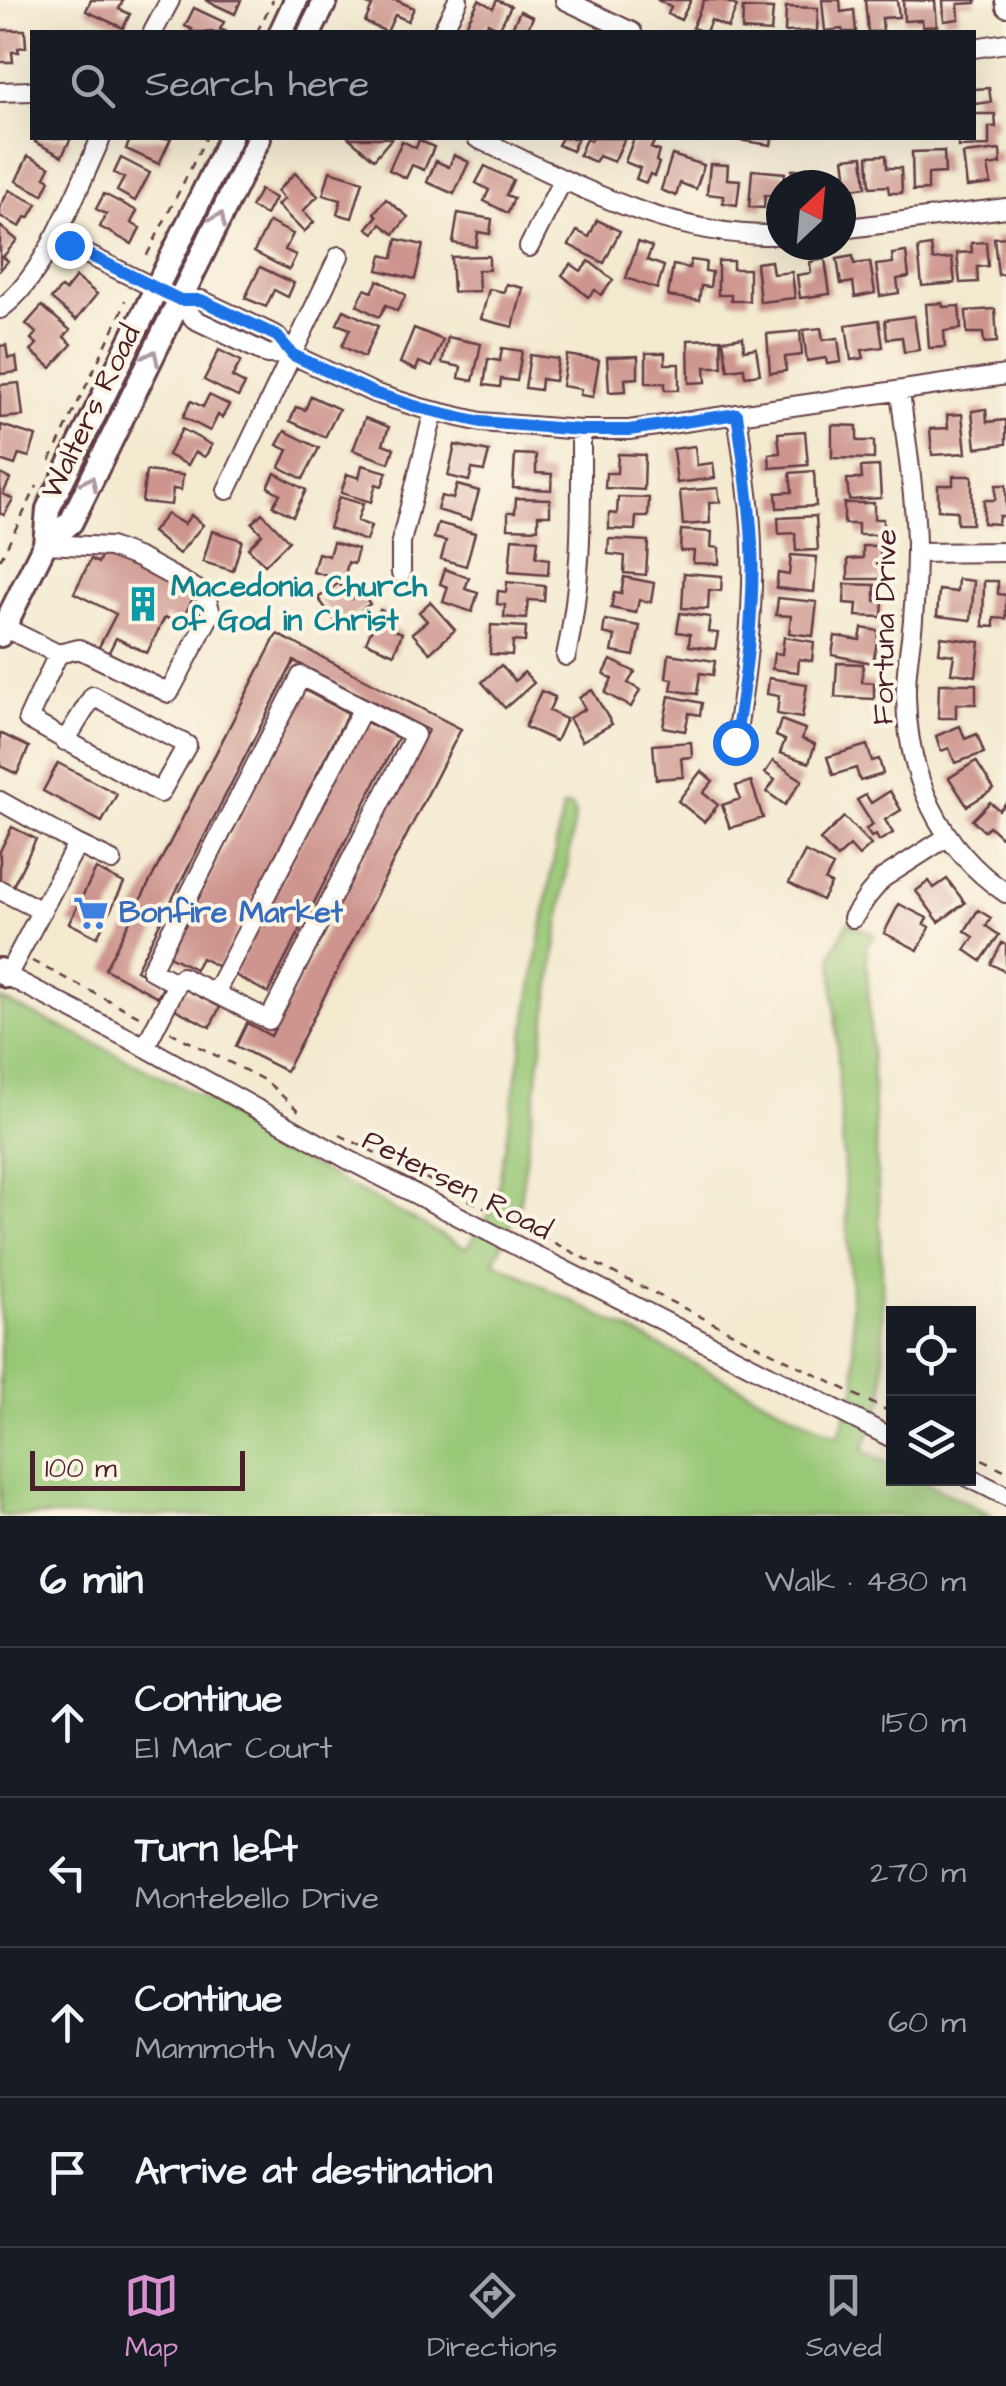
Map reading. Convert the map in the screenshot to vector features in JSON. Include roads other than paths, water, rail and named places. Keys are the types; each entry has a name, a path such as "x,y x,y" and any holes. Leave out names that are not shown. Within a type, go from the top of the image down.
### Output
{"main road":[{"path":"282,30 296,0"},
{"path":"311,30 326,0"},
{"name":"Walters Road","path":"2,631 45,544 48,509 229,140"},
{"name":"Walters Road","path":"45,544 71,522 257,140"}],"street":[{"path":"154,30 170,0"},
{"path":"443,30 458,0"},
{"path":"566,0 628,30"},
{"path":"976,48 1006,43"},
{"path":"0,92 30,90"},
{"path":"0,309 32,274 54,238 100,140"},
{"path":"482,140 639,213 720,232 766,234"},
{"path":"528,247 563,179"},
{"path":"856,228 1006,208"},
{"path":"54,238 180,300 194,318 267,354 293,355 374,393 481,422 629,430 1006,375"},
{"path":"227,490 339,256"},
{"name":"Fortuna Drive","path":"900,390 916,516 914,616 906,694 910,741 928,805 947,837 1006,892"},
{"path":"401,573 400,542 434,411"},
{"path":"735,742 751,606 752,548 737,414"},
{"path":"566,656 580,568 581,430"},
{"path":"2,631 58,654 79,649 169,693 211,613 205,594 139,558 110,547 45,544"},
{"path":"916,553 1006,552"},
{"path":"58,654 28,719 65,741 160,794 187,745 93,696 65,741"},
{"path":"146,1047 182,976 269,1020 414,734 300,676 151,970 177,984"},
{"path":"215,993 363,708"},
{"path":"2,808 112,861"},
{"path":"852,918 884,878 947,837"},
{"path":"2,973 19,954 77,844"},
{"path":"0,890 42,910"},
{"name":"Petersen Road","path":"2,973 146,1047 349,1160 886,1435"},
{"path":"976,1481 1006,1496"}],"place":[{"name":"Macedonia Church of God in Christ","path":"143,604"},
{"name":"Bonfire Market","path":"91,913"}]}
